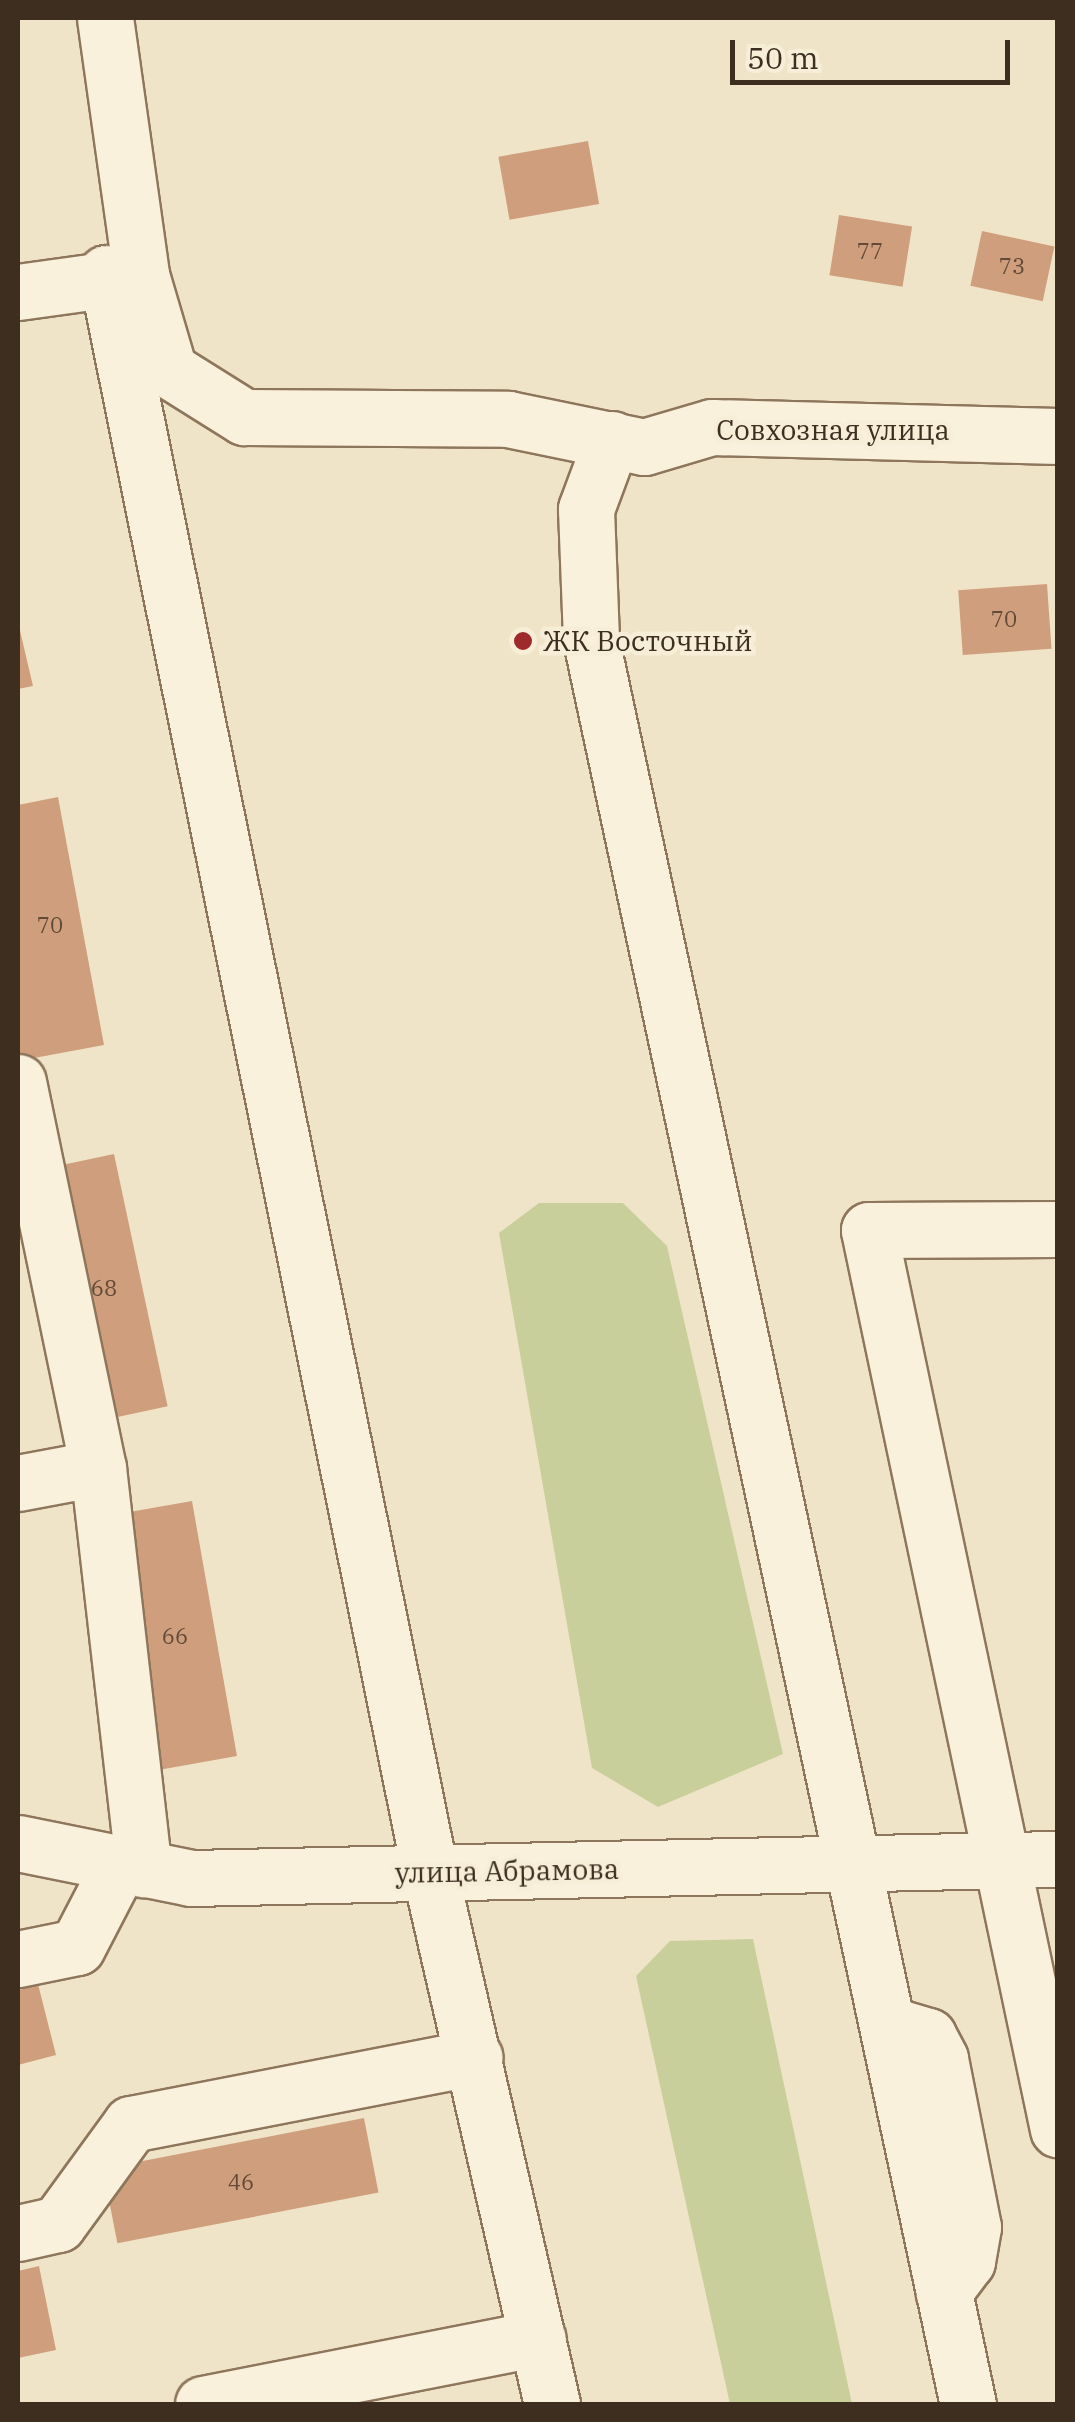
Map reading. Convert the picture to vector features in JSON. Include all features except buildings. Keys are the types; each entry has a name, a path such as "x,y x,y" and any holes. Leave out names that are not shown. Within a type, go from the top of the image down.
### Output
{"street":[{"path":"105,18 123,274 430,1873 552,2404"},
{"path":"18,292 123,274"},
{"name":"Совхозная улица","path":"123,274 169,370 244,417 508,418 644,447 712,426 1058,436"},
{"path":"612,439 586,509 591,640 968,2404"},
{"path":"18,1960 77,1948 132,1866 98,1468 19,1096"},
{"path":"1058,1229 869,1230 1058,2129"},
{"path":"18,1483 98,1468"},
{"name":"улица Абрамова","path":"18,1844 191,1878 1058,1859"},
{"path":"18,2233 58,2224 131,2124 475,2057"},
{"path":"203,2404 538,2338"}],"green space":[{"path":"539,1203 623,1203 667,1246 783,1754 658,1807 592,1768 499,1233"},
{"path":"753,1939 852,2404 730,2404 636,1976 670,1941"}],"place":[{"name":"ЖК Восточный","path":"523,641"}]}
